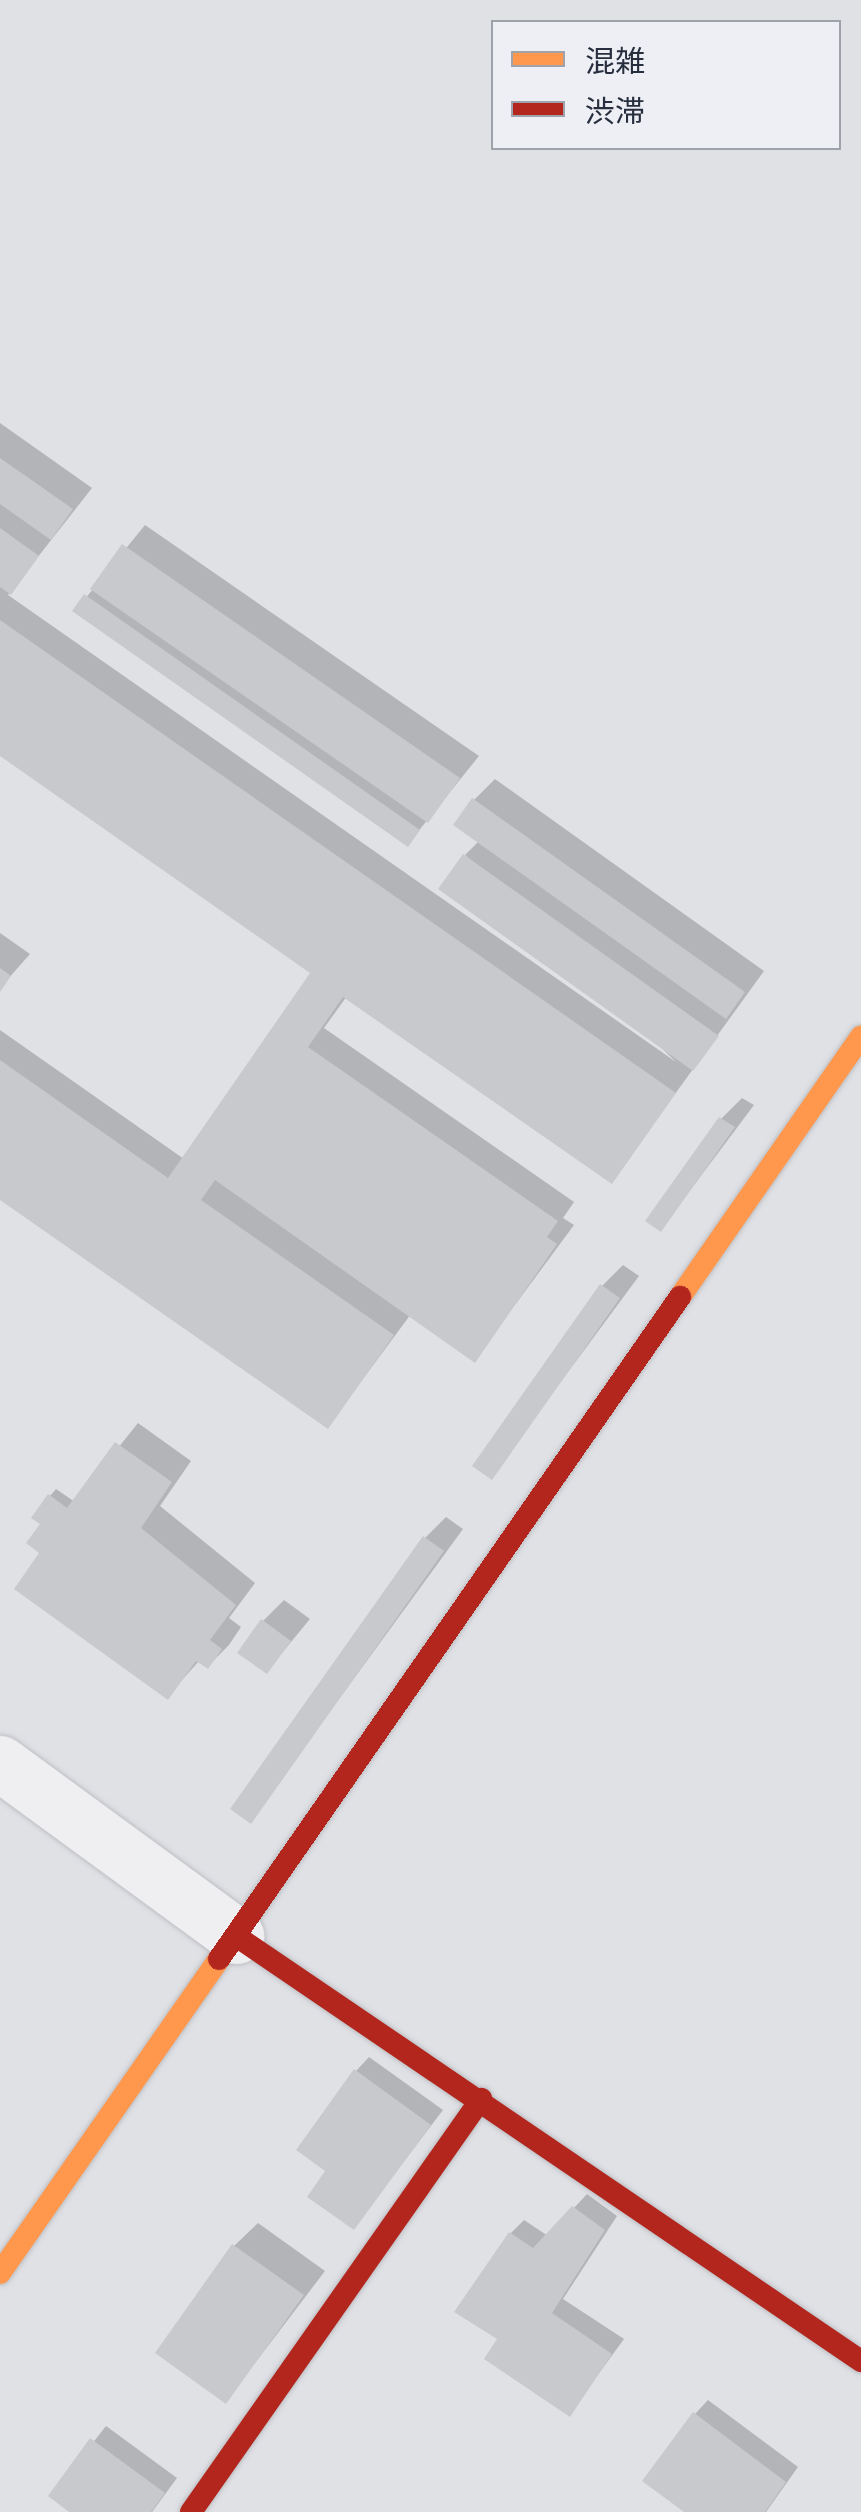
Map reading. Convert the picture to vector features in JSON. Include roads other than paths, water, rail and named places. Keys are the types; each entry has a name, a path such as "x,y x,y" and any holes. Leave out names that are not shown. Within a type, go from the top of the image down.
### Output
{"street":[{"path":"0,2273 861,1037"},
{"path":"0,1762 236,1936 861,2360"},
{"path":"191,2512 481,2099"}]}
